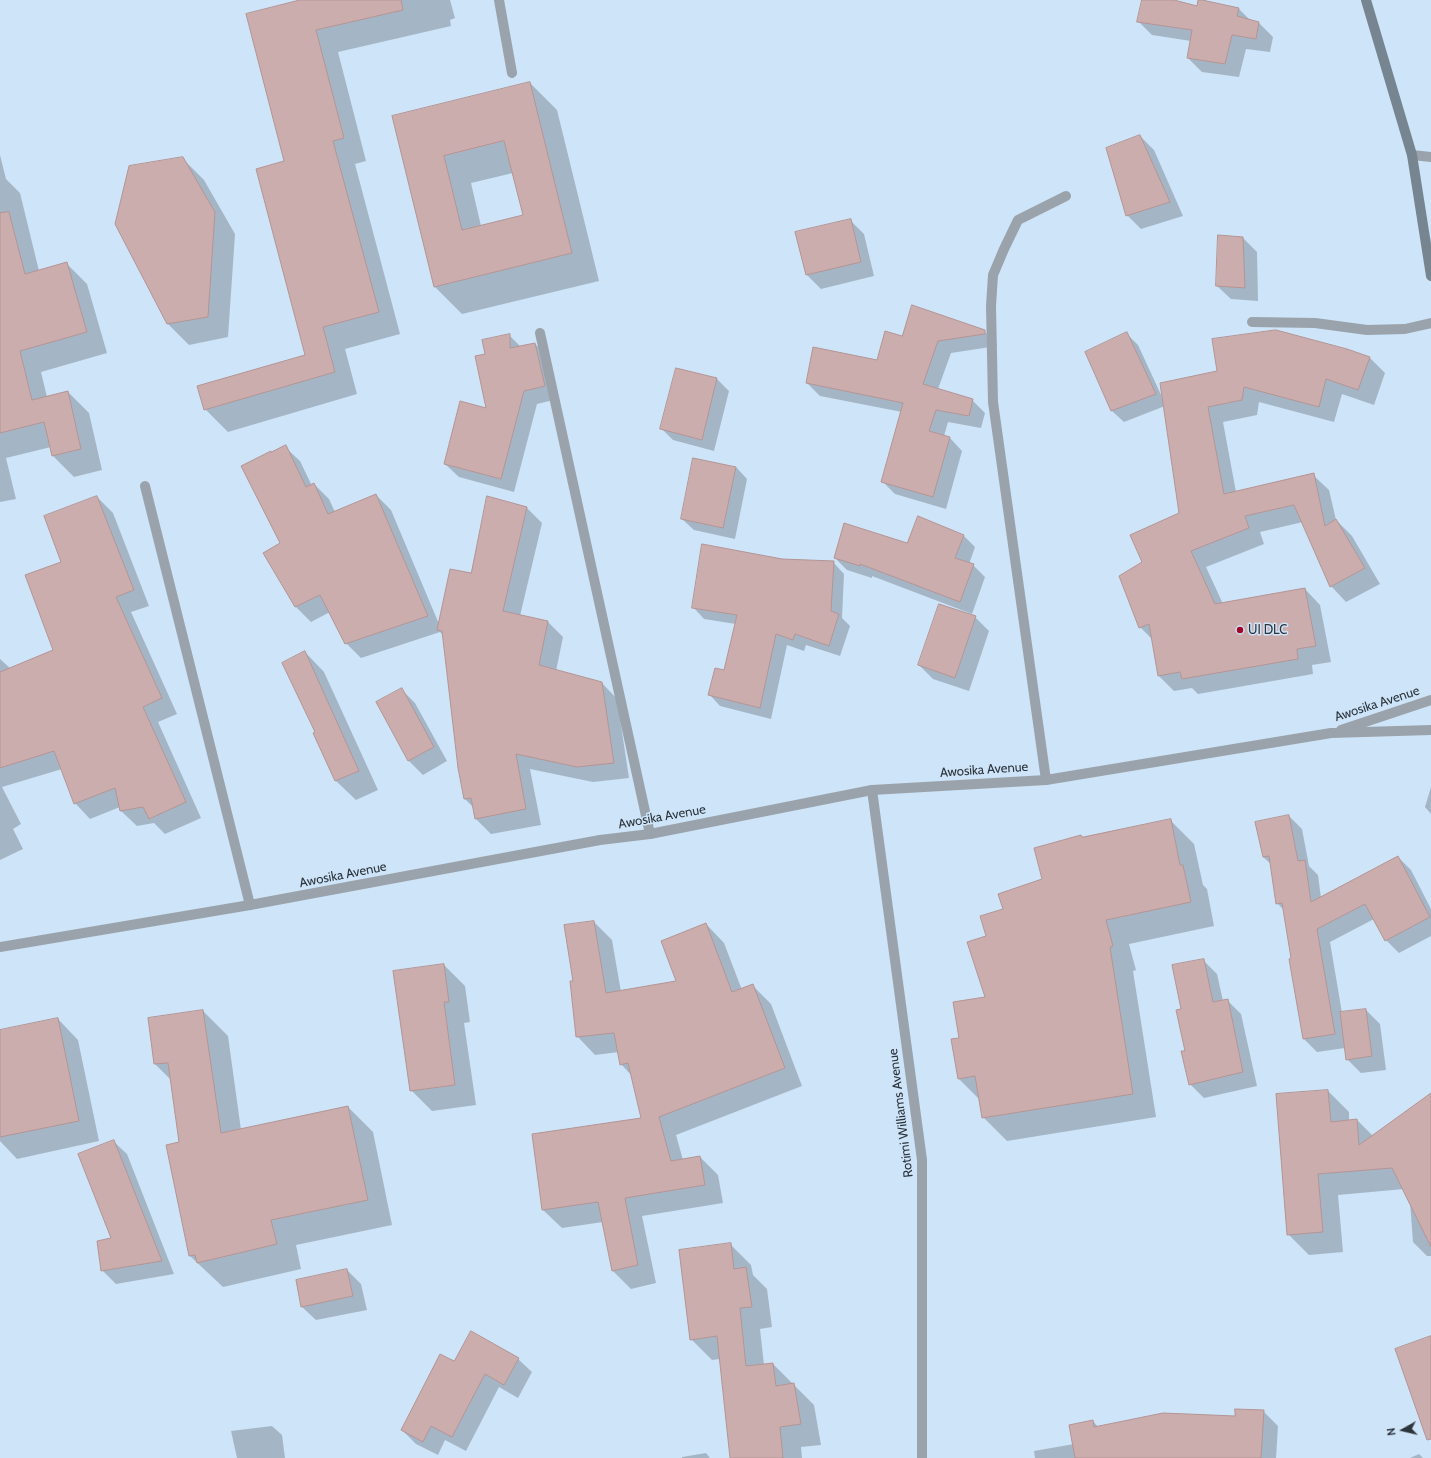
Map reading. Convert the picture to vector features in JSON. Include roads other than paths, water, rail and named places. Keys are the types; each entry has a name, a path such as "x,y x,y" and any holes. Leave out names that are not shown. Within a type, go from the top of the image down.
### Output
{"main road":[{"path":"1366,0 1412,155 1431,276"}],"street":[{"path":"499,0 512,73"},
{"path":"1412,155 1431,157"},
{"path":"1046,780 993,402 991,306 993,274 1018,220 1066,196"},
{"path":"1252,322 1315,323 1367,330 1405,329 1431,323"},
{"path":"540,332 650,834"},
{"path":"145,486 250,906"},
{"name":"Awosika Avenue","path":"1331,733 1431,700"},
{"name":"Awosika Avenue","path":"0,947 250,906 586,843 650,834 872,790 1046,780 1331,733 1431,730"},
{"name":"Rotimi Williams Avenue","path":"872,790 922,1160 922,1458"}],"place":[{"name":"UI DLC","path":"1240,630"}]}
